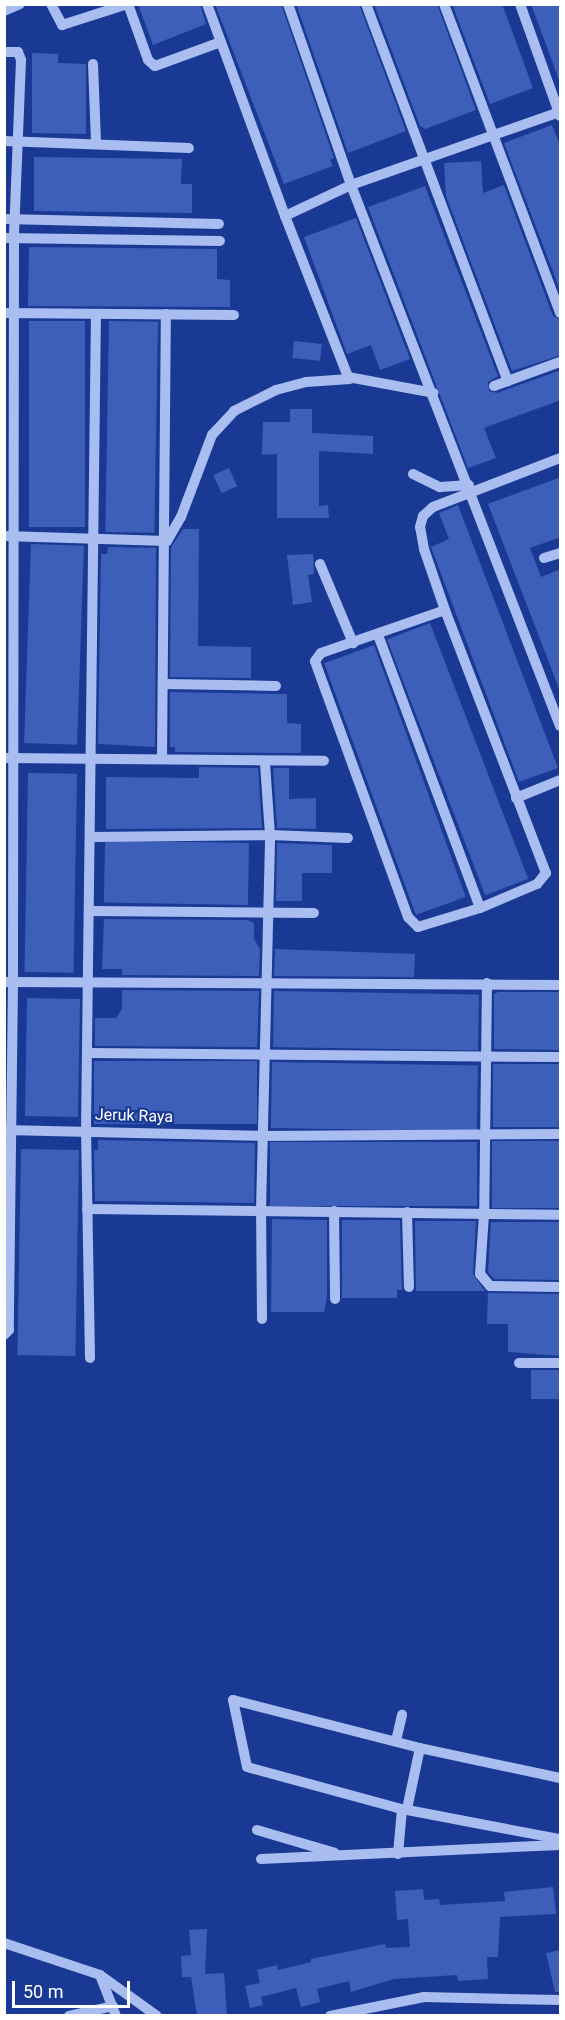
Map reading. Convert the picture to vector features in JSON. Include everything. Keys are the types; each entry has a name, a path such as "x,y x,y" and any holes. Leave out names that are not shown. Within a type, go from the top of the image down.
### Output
{"street":[{"path":"4,11 20,4"},
{"path":"51,4 62,25 128,4 148,60 155,66 221,42"},
{"path":"207,4 285,216 350,379"},
{"path":"288,4 351,185 434,393 561,726"},
{"path":"366,4 422,158 508,381"},
{"path":"444,4 491,134 561,313"},
{"path":"285,216 351,185 422,158 560,113 520,4"},
{"path":"4,52 18,52 21,60 9,238 9,982 6,1130 9,1330 4,1335"},
{"path":"93,64 96,143"},
{"path":"4,141 189,148"},
{"path":"10,219 219,224"},
{"path":"204,240 205,224"},
{"path":"9,238 220,241"},
{"path":"9,313 234,315"},
{"path":"90,1358 86,1130 90,1053 88,982 93,759 92,539 96,315"},
{"path":"162,758 167,540 166,315"},
{"path":"494,386 561,362"},
{"path":"167,540 181,517 212,435 234,411 276,390 306,382 350,379 434,393"},
{"path":"445,610 318,654 315,665 410,921 422,927 480,908 537,884 546,876 445,610 424,549 420,521 433,507 470,489 561,458"},
{"path":"413,474 440,487 470,489"},
{"path":"10,536 167,540"},
{"path":"544,558 561,553"},
{"path":"320,564 353,643"},
{"path":"378,635 480,908"},
{"path":"165,684 276,686"},
{"path":"9,758 162,758 265,763 324,761"},
{"path":"262,1319 262,1136 266,1057 264,982 270,835 265,763"},
{"path":"516,798 561,780"},
{"path":"92,837 270,835 348,838"},
{"path":"91,911 268,910 314,914"},
{"path":"9,982 561,985"},
{"path":"487,983 488,1057 484,1214 479,1272 485,1283 561,1287"},
{"path":"90,1053 266,1057 561,1058"},
{"name":"Jeruk Raya","path":"6,1130 86,1130 262,1136 561,1134"},
{"path":"87,1209 561,1215"},
{"path":"334,1211 335,1299"},
{"path":"407,1212 409,1287"},
{"path":"519,1363 561,1363"},
{"path":"561,1778 420,1748 233,1700 247,1767 404,1809 561,1839"},
{"path":"396,1742 402,1715"},
{"path":"398,1854 404,1809 420,1748"},
{"path":"257,1830 344,1856"},
{"path":"261,1859 561,1845"},
{"path":"4,1943 100,1975 157,2016"},
{"path":"69,2016 114,2011 100,1975"},
{"path":"330,2016 424,1997 561,2000"}],"building":[{"path":"138,4 200,4 206,24 153,45"},
{"path":"215,4 281,4 334,158 330,160 333,166 284,184"},
{"path":"296,4 359,4 406,131 348,153"},
{"path":"374,4 437,4 476,110 425,129 420,126"},
{"path":"452,4 502,4 533,88 490,104"},
{"path":"531,4 561,4 561,80 559,80"},
{"path":"32,53 58,54 58,63 86,64 86,134 32,133"},
{"path":"552,125 561,148 561,293 504,143"},
{"path":"34,157 182,159 181,184 192,184 192,213 34,211"},
{"path":"481,161 483,193 504,185 553,316 561,320 561,355 512,371 446,196 444,163"},
{"path":"425,186 498,376 488,382 489,391 497,393 561,370 561,400 484,428 496,458 468,468 368,207"},
{"path":"356,218 410,359 380,370 371,345 347,354 304,237"},
{"path":"29,247 217,249 217,279 230,280 230,307 28,306"},
{"path":"29,321 85,321 85,527 29,527"},
{"path":"109,321 158,322 154,533 105,532"},
{"path":"294,341 322,344 320,361 292,358"},
{"path":"290,409 312,409 312,433 373,436 373,454 319,451 319,506 328,505 329,518 277,518 277,454 262,455 263,422 290,422"},
{"path":"229,468 237,486 222,493 213,475"},
{"path":"561,477 561,537 530,548 541,577 561,569 560,691 488,504"},
{"path":"458,505 558,768 519,782 431,547 449,539 439,513"},
{"path":"183,529 199,529 198,646 251,647 251,678 170,677 171,547"},
{"path":"31,544 84,546 77,745 24,743"},
{"path":"108,547 156,548 155,747 98,744 101,554 107,554"},
{"path":"313,554 314,574 308,575 312,602 293,605 287,555"},
{"path":"430,623 528,879 485,895 387,639"},
{"path":"374,645 466,897 416,915 324,663"},
{"path":"170,692 287,694 287,723 301,724 301,753 175,752 175,747 170,747"},
{"path":"199,767 258,768 262,828 106,829 106,777 199,778"},
{"path":"273,768 289,768 289,799 316,798 316,829 277,828"},
{"path":"28,773 77,774 74,973 25,972"},
{"path":"105,840 249,843 248,905 104,902"},
{"path":"277,843 332,845 332,873 302,873 302,901 276,901"},
{"path":"104,919 248,920 254,923 254,939 260,949 259,976 122,975 122,969 102,969"},
{"path":"275,949 415,954 414,977 274,976"},
{"path":"122,990 259,991 257,1047 95,1046 95,1018 116,1018 122,1009"},
{"path":"274,991 479,995 478,1051 273,1047"},
{"path":"498,992 561,992 561,1050 494,1049 494,994"},
{"path":"27,998 80,999 78,1117 25,1116"},
{"path":"94,1061 257,1061 257,1124 94,1124"},
{"path":"272,1062 478,1066 477,1132 271,1128"},
{"path":"493,1064 560,1064 560,1127 493,1127"},
{"path":"98,1140 255,1143 254,1203 95,1201 94,1150 98,1150"},
{"path":"492,1141 560,1141 560,1208 492,1208"},
{"path":"270,1142 477,1142 477,1206 270,1206"},
{"path":"21,1149 79,1150 75,1356 17,1355"},
{"path":"272,1219 327,1220 327,1297 324,1312 271,1312"},
{"path":"342,1220 400,1220 402,1290 397,1290 397,1298 342,1298"},
{"path":"415,1221 476,1221 473,1274 485,1291 416,1291"},
{"path":"491,1222 561,1222 561,1280 494,1279 488,1272"},
{"path":"488,1293 561,1294 561,1356 508,1352 508,1324 487,1324"},
{"path":"531,1370 560,1370 560,1399 531,1399"},
{"path":"553,1887 556,1914 500,1917 498,1957 487,1957 488,1979 458,1981 457,1975 394,1979 351,1992 349,1981 317,1989 320,2002 301,2007 296,1988 261,1997 263,2005 250,2008 245,1986 260,1983 257,1970 277,1965 278,1970 311,1962 311,1959 385,1944 386,1948 410,1947 408,1919 397,1920 395,1891 423,1889 424,1900 439,1899 440,1905 505,1901 504,1892"},
{"path":"207,1929 205,1974 224,1973 227,2016 197,2016 191,1977 182,1977 181,1956 191,1955 189,1930"},
{"path":"561,1950 561,1992 555,1992 546,1953"}]}
